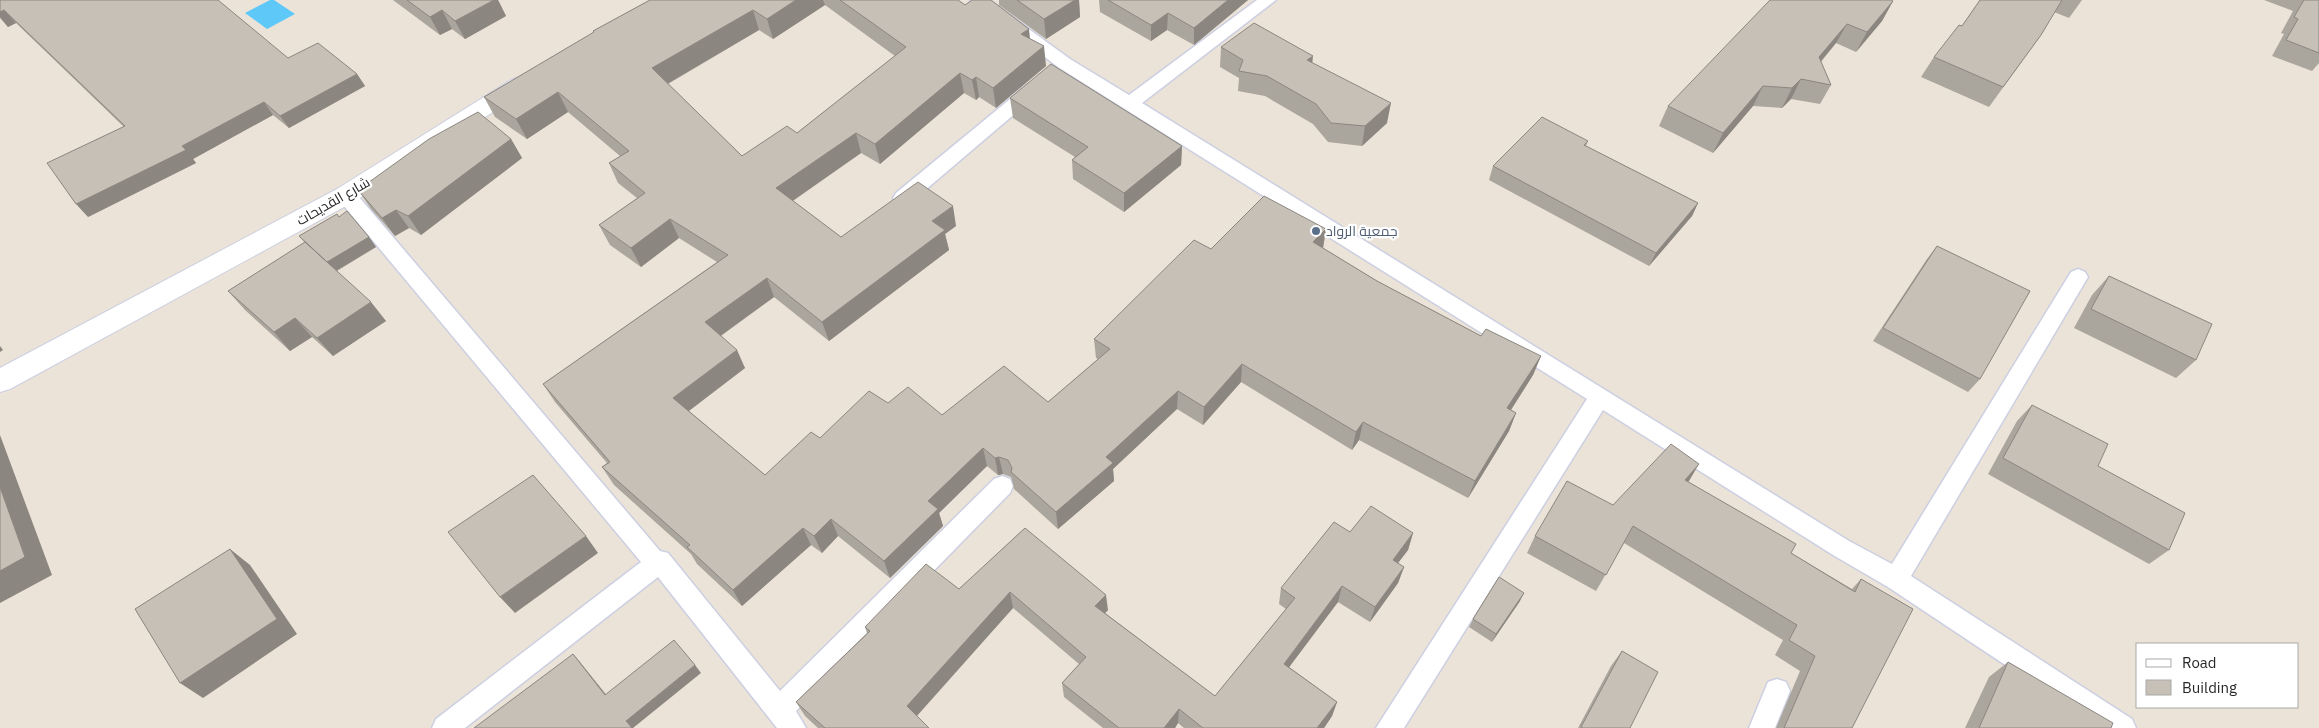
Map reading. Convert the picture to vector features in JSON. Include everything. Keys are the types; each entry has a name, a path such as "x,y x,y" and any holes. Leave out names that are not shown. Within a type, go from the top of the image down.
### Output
{"street":[{"name":"شارع القديحات","path":"0,381 346,195 537,74"}],"lane":[{"path":"978,0 1064,63 1243,173 1840,548 1896,579 2123,728"},
{"path":"1129,104 1268,0"},
{"path":"903,198 1064,63"},
{"path":"346,195 657,564 660,561"},
{"path":"1896,579 2078,277"},
{"path":"1388,728 1600,397"},
{"path":"660,561 786,719 1002,486"},
{"path":"445,728 660,561"},
{"path":"1762,728 1777,691"}],"water":[{"path":"270,0 274,0 295,14 267,29 245,13"}],"building":[{"path":"0,0 218,0 288,58 318,43 357,74 280,116 264,102 182,146 186,150 76,204 47,163 125,126 4,10 0,12"},
{"path":"407,0 494,0 455,21 442,10 430,17"},
{"path":"650,0 796,0 767,19 753,10 652,68 742,156 787,126 797,133 906,47 840,0 958,0 965,5 972,0 991,0 1029,29 1021,34 1044,46 993,88 976,77 972,80 960,73 875,144 856,133 776,188 841,237 918,182 953,206 932,221 945,230 822,322 767,278 705,322 737,350 673,398 765,475 811,432 820,438 869,391 888,403 908,387 942,415 1004,366 1048,402 1110,349 1094,339 1194,240 1211,249 1264,196 1326,229 1313,242 1377,281 1481,336 1486,329 1541,356 1507,408 1516,413 1475,481 1363,422 1356,432 1242,364 1204,407 1178,391 1106,457 1113,463 1056,512 1011,472 1012,468 1008,460 999,457 995,458 983,448 928,501 938,509 884,561 831,519 814,536 803,528 733,590 687,547 690,545 602,467 610,462 543,384 728,255 670,219 631,248 599,225 645,193 609,163 629,151 558,92 516,119 484,97 593,31"},
{"path":"1017,0 1075,0 1044,19"},
{"path":"1108,0 1228,0 1194,28 1168,13 1151,25"},
{"path":"1770,0 1893,1 1867,32 1847,24 1819,57 1831,85 1801,79 1792,88 1763,86 1723,133 1668,106"},
{"path":"1980,0 2062,0 2041,35 2003,87 1934,57 1959,25 1962,26"},
{"path":"2304,0 2319,0 2319,53 2286,40 2298,19 2294,17"},
{"path":"1254,23 1313,56 1307,60 1391,103 1365,126 1331,123 1316,104 1267,76 1239,71 1243,60 1221,47"},
{"path":"1051,64 1182,146 1124,193 1072,160 1088,147 1010,98"},
{"path":"478,112 511,139 408,216 396,210 382,218 358,190 429,139"},
{"path":"1542,117 1588,141 1584,145 1698,203 1656,253 1493,166"},
{"path":"347,211 369,237 327,262 299,236 337,214 339,217"},
{"path":"305,242 371,302 317,338 295,318 274,332 228,291"},
{"path":"1937,246 2030,291 1980,379 1883,328"},
{"path":"2109,276 2212,324 2196,360 2091,309"},
{"path":"2032,405 2108,444 2098,466 2185,513 2169,550 2003,458"},
{"path":"1671,444 1699,464 1685,480 1796,544 1791,553 1855,592 1861,579 1913,609 1852,728 1784,728 1815,656 1789,640 1797,625 1633,526 1606,575 1535,536 1567,481 1613,505"},
{"path":"533,475 586,536 500,597 448,532"},
{"path":"0,487 25,557 0,571"},
{"path":"1371,506 1413,533 1393,560 1404,567 1375,607 1342,586 1284,664 1337,702 1317,728 1203,728 1179,709 1164,728 1119,728 1062,683 1086,657 1010,592 907,706 929,728 825,728 796,702 870,631 865,627 926,564 959,589 1025,528 1106,595 1095,606 1215,696 1295,598 1281,588 1334,522 1350,532"},
{"path":"230,549 277,619 180,683 135,609"},
{"path":"1499,577 1524,593 1496,634 1473,619"},
{"path":"674,640 695,665 626,721 632,728 474,728 573,654 605,695"},
{"path":"1622,651 1658,672 1630,728 1581,727"},
{"path":"2008,662 2113,723 2111,728 1979,728"}],"place":[{"name":"جمعية الرواد","path":"1316,231"}]}
